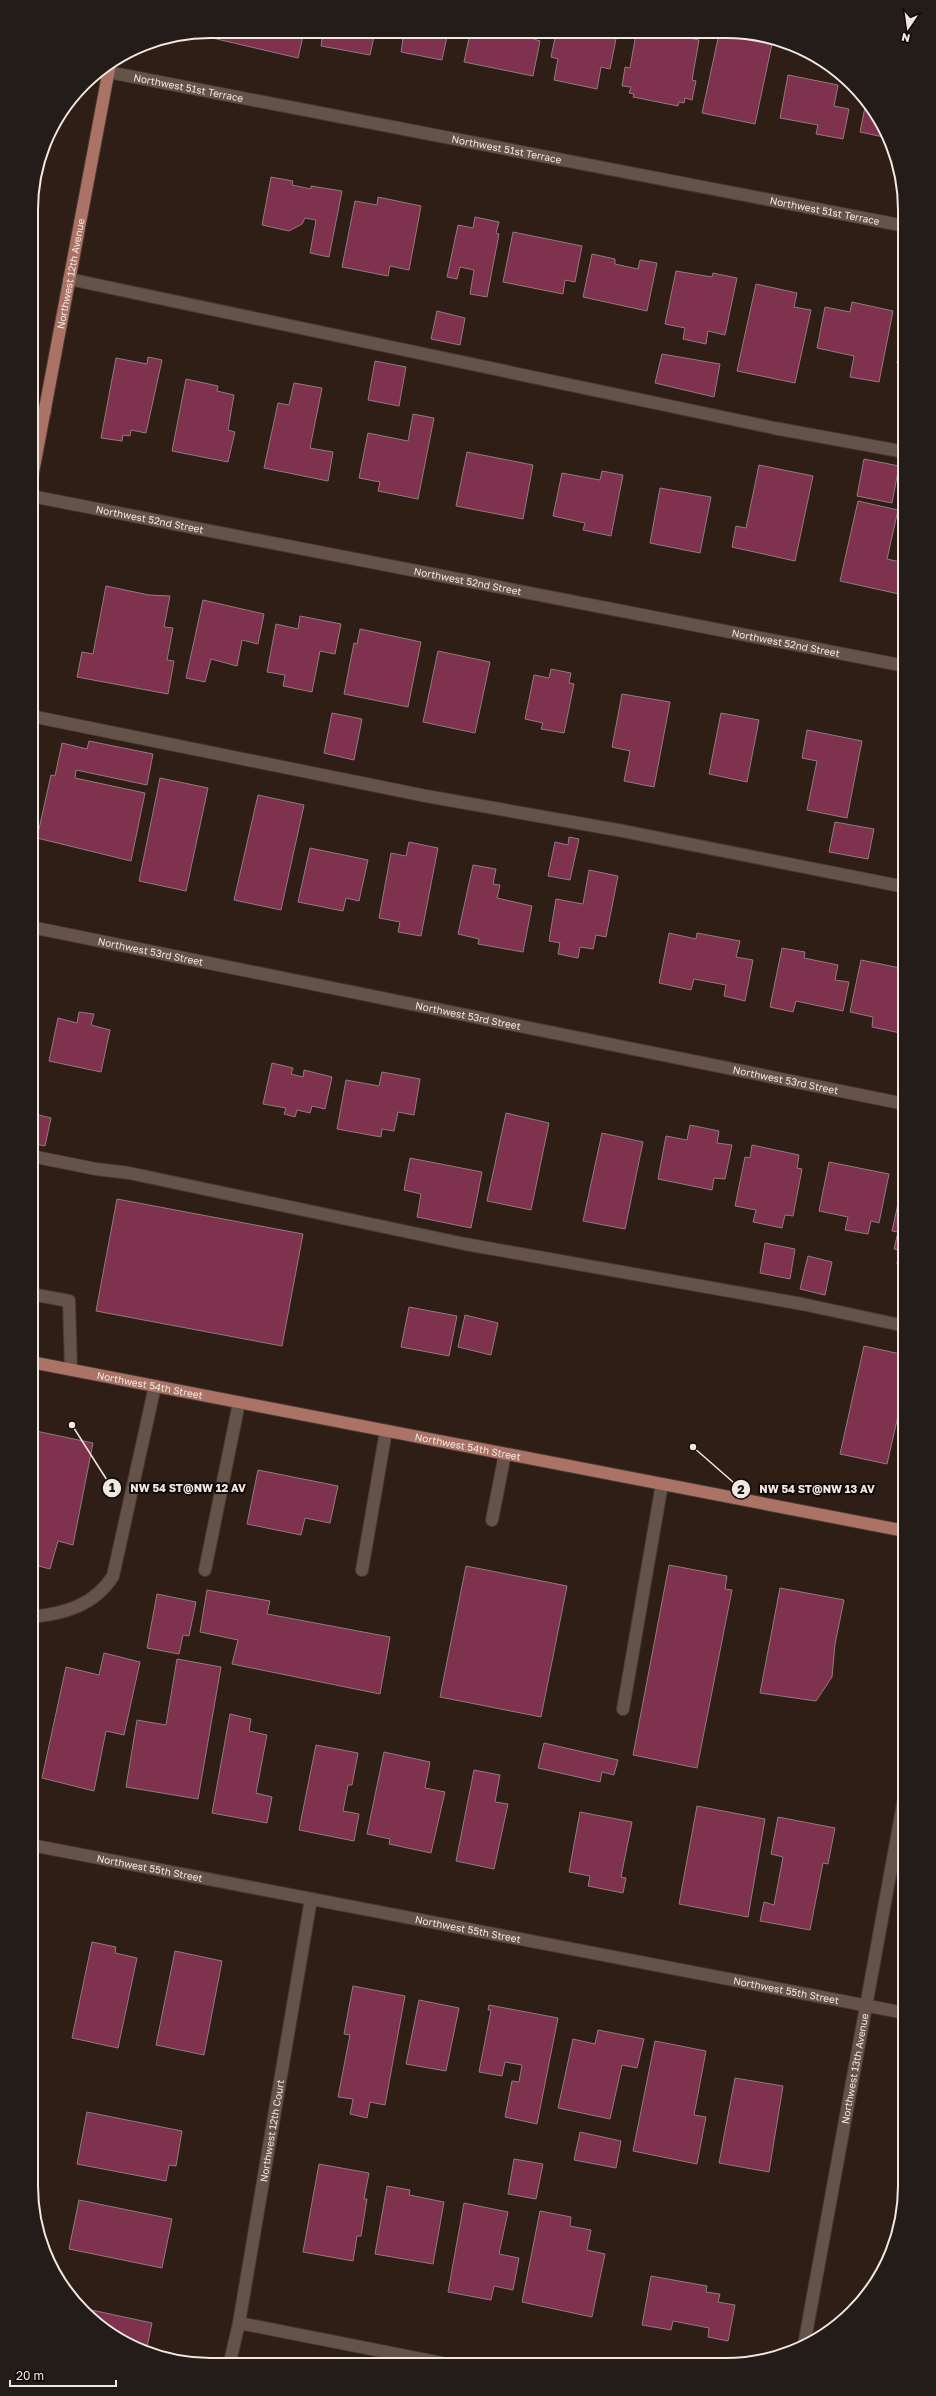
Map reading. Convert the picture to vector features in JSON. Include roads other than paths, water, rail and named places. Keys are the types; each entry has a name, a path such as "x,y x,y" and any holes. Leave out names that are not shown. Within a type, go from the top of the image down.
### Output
{"main road":[{"name":"Northwest 12th Avenue","path":"38,445 108,71"},
{"name":"Northwest 54th Street","path":"38,1363 898,1530"}],"street":[{"name":"Northwest 51st Terrace","path":"112,69 898,225"},
{"path":"69,279 766,426 898,451"},
{"path":"38,411 44,412"},
{"name":"Northwest 52nd Street","path":"38,497 898,665"},
{"path":"38,717 426,796 623,831 898,886"},
{"name":"Northwest 53rd Street","path":"38,928 898,1103"},
{"path":"38,1157 96,1169 129,1173 466,1244 802,1304 898,1325"},
{"path":"38,1295 68,1301 71,1370"},
{"path":"38,1616 59,1613 86,1604 106,1587 113,1576 155,1386"},
{"path":"205,1570 239,1403"},
{"path":"362,1570 386,1431"},
{"path":"492,1520 504,1454"},
{"path":"622,1709 662,1484"},
{"name":"Northwest 13th Avenue","path":"805,2338 898,1831"},
{"name":"Northwest 55th Street","path":"38,1846 898,2012"},
{"name":"Northwest 12th Court","path":"231,2358 239,2323 311,1899"},
{"path":"239,2323 417,2358"}],"place":[{"name":"NW 54 ST@NW 12 AV","path":"72,1425"},
{"name":"NW 54 ST@NW 13 AV","path":"693,1447"}]}
